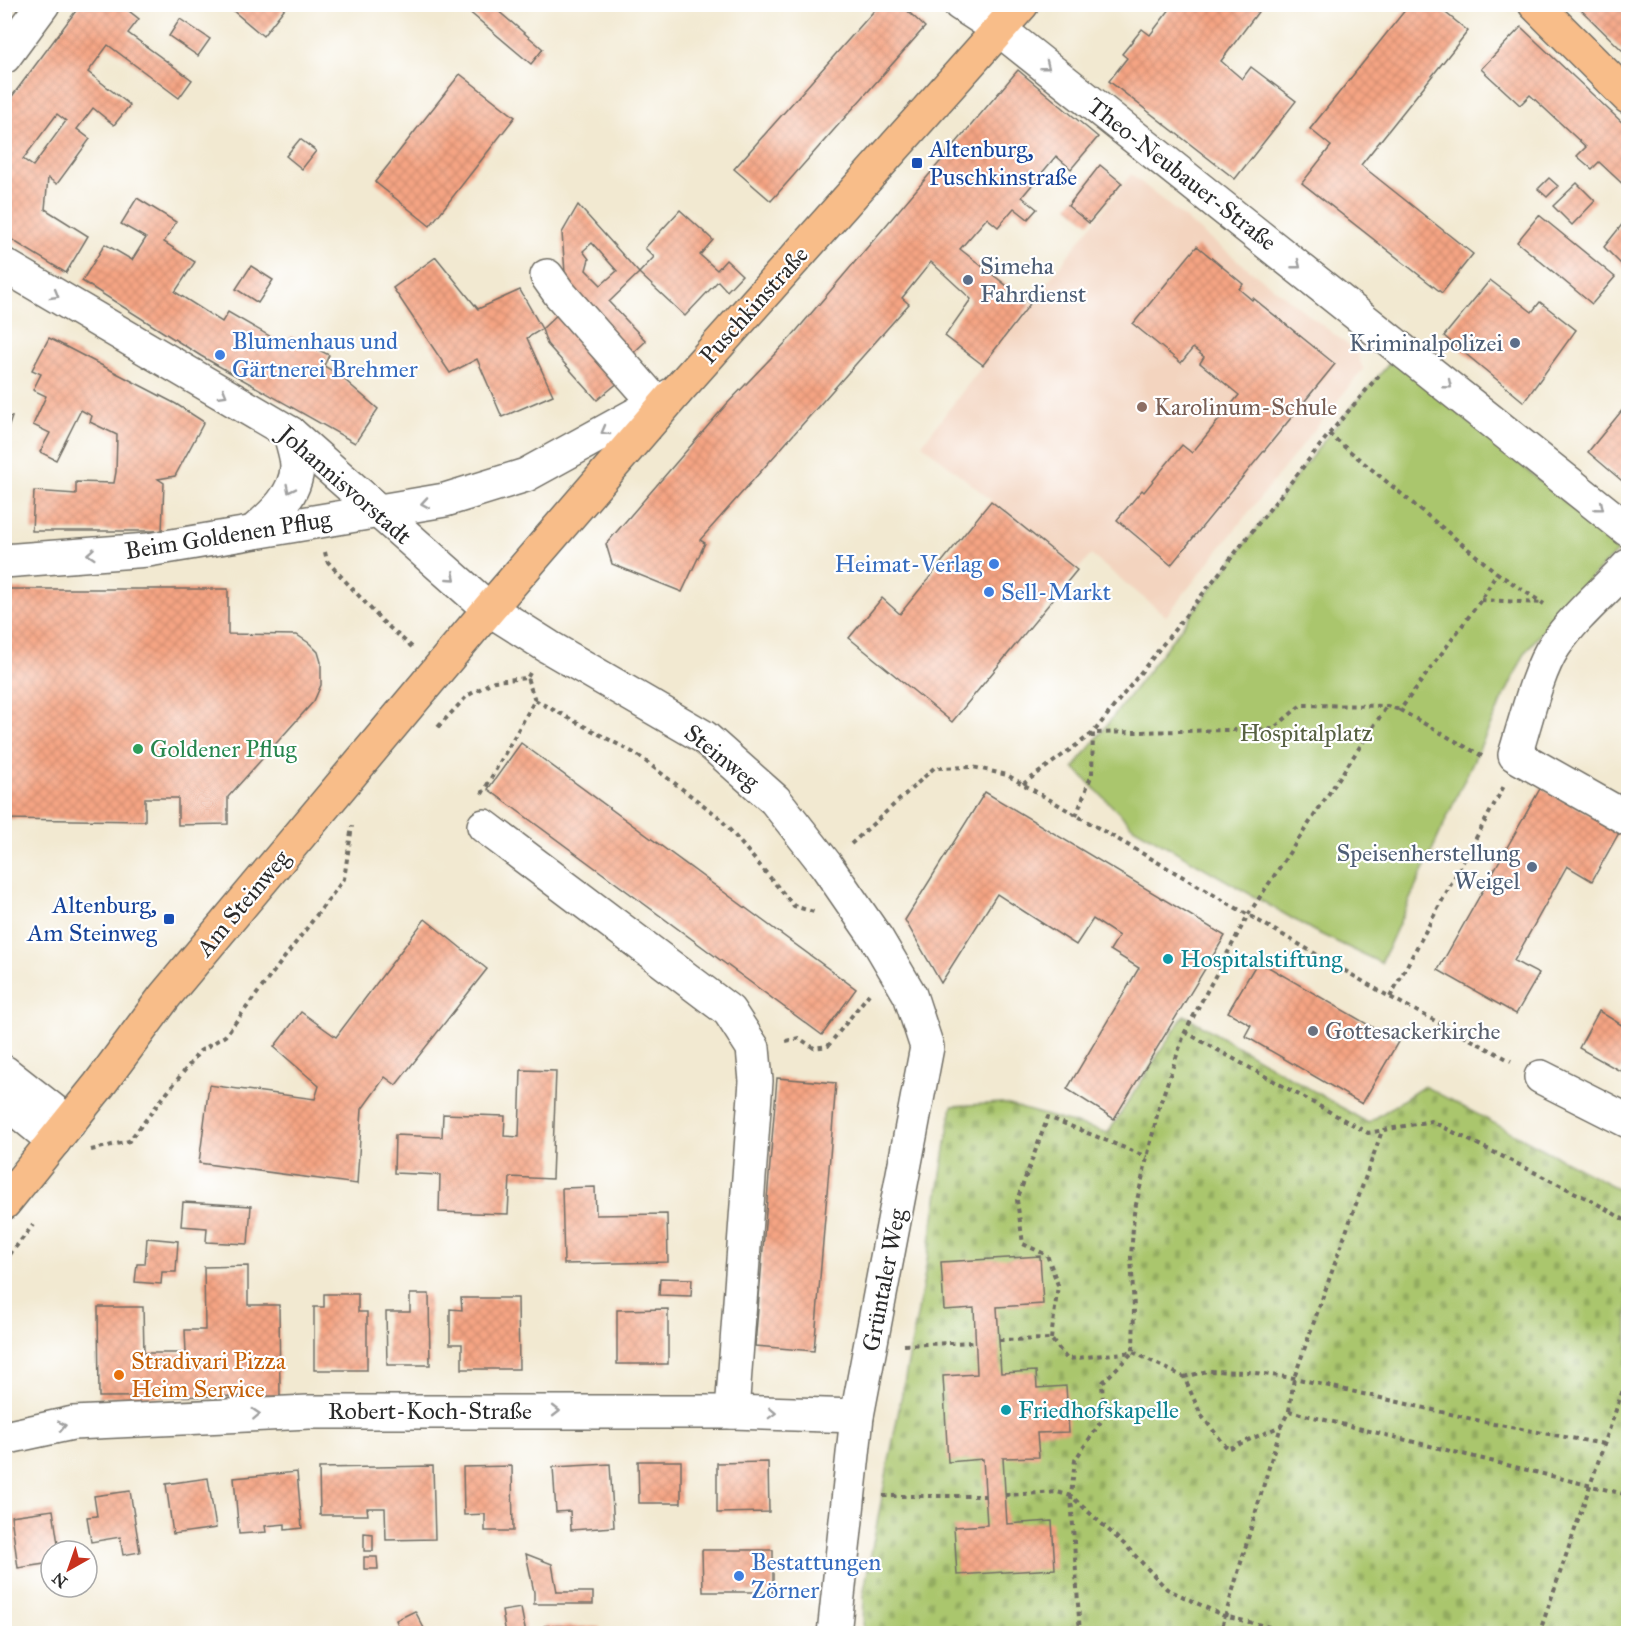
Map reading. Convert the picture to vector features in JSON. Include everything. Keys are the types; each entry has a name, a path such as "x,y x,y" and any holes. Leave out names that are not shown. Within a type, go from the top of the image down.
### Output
{"main road":[{"name":"Puschkinstraße","path":"489,609 666,397 1022,4"},
{"path":"1545,8 1629,97"},
{"name":"Am Steinweg","path":"4,1203 62,1132 165,996 489,609"}],"street":[{"path":"4,57 43,4"},
{"name":"Theo-Neubauer-Straße","path":"960,4 1000,30 1402,348"},
{"name":"Johannisvorstadt","path":"4,265 290,433 489,609"},
{"path":"547,276 560,293 666,397"},
{"path":"1402,348 1629,530"},
{"name":"Beim Goldenen Pflug","path":"4,561 148,550 445,500 526,475 666,397"},
{"path":"253,532 282,503 293,484 297,466 290,433"},
{"path":"1629,566 1554,646 1543,671 1515,755 1629,819"},
{"name":"Steinweg","path":"489,609 549,647 704,737 775,800 826,865 877,939"},
{"path":"484,826 729,1011 753,1048 756,1081 732,1412"},
{"name":"Grüntaler Weg","path":"834,1634 857,1416 927,1047 910,995 877,939"},
{"path":"4,1072 62,1132"},
{"path":"1541,1077 1629,1121"},
{"path":"4,1101 62,1132"},
{"name":"Robert-Koch-Straße","path":"4,1437 73,1423 309,1412 461,1410 732,1412 857,1416"}],"path":[{"path":"1023,784 1093,734 1329,435 1402,348"},
{"path":"1329,435 1497,573 1575,621"},
{"path":"320,520 327,561 382,621 467,696"},
{"path":"1400,710 1497,573"},
{"path":"1480,600 1543,603"},
{"path":"430,736 467,696 494,681 527,678 549,647"},
{"path":"527,678 535,700 636,754 719,817 794,906 824,915"},
{"path":"484,826 479,799 535,700"},
{"path":"1093,734 1273,729 1301,705 1387,706 1400,710 1491,761"},
{"path":"1080,1634 1071,1496 1075,1460 1104,1417 1102,1383 1133,1352 1134,1308 1131,1257 1134,1214 1159,1107 1185,1032 1248,915 1387,706"},
{"path":"1076,816 1092,774 1093,734"},
{"path":"826,865 934,768 973,767 1007,775 1390,997 1541,1077"},
{"path":"1390,997 1506,782"},
{"path":"90,1151 129,1141 200,1051 225,1036 344,879 352,825"},
{"path":"753,1048 799,1038 814,1048 828,1046 876,985 895,970"},
{"path":"1185,1032 1368,1132 1431,1121 1594,1202 1629,1222"},
{"path":"1147,1157 1048,1117 1017,1200 1023,1244 1047,1255 1058,1285 1051,1339 1067,1359 1133,1352 1184,1377 1201,1416 1228,1449 1281,1426"},
{"path":"1220,1634 1281,1426 1289,1411 1294,1378 1382,1130"},
{"path":"4,1262 40,1216"},
{"path":"999,1340 1051,1339"},
{"path":"871,1347 975,1342"},
{"path":"1184,1377 1207,1371 1248,1372 1294,1378 1494,1424 1604,1444"},
{"path":"1539,1634 1629,1375"},
{"path":"1289,1411 1629,1495"},
{"path":"1005,1495 1057,1492 1071,1496 1124,1544 1167,1589 1224,1616 1298,1634"},
{"path":"849,1496 985,1497"}],"shaded area":[{"name":"Karolinum-Schule","path":"1131,174 1206,236 1356,351 1363,369 1166,616 1091,555 1077,570 922,444"}],"green space":[{"name":"Hospitalplatz","path":"1393,359 1621,548 1567,601 1526,651 1381,963 1314,931 1133,827 1074,768 1329,434"},
{"path":"1184,1015 1368,1123 1424,1086 1628,1194 1628,1633 863,1634 864,1590 923,1285 952,1106 1002,1103 1108,1133"}],"building":[{"path":"81,4 120,4 139,19 128,33 192,80 179,98 108,45 88,72 130,105 114,125 93,108 77,129 90,139 57,184 48,178 45,209 88,236 66,273 4,235 4,107","holes":["57,114 66,121 33,166 23,159"]},
{"path":"225,4 288,4 263,36"},
{"path":"460,4 490,4 543,49 531,64"},
{"path":"880,4 900,4 925,27 771,201 734,169"},
{"path":"1174,4 1264,4 1221,61 1242,79 1251,67 1296,101 1235,179 1109,81 1127,58 1122,54 1142,29 1150,35"},
{"path":"1410,4 1444,4 1441,9 1468,31 1361,165 1473,254 1442,293 1302,183 1331,146 1310,129"},
{"path":"1580,4 1628,4 1628,56 1578,7"},
{"path":"180,19 210,39 198,56 169,36"},
{"path":"1521,27 1628,128 1628,189 1599,162 1592,169 1577,156 1586,147 1530,95 1520,105 1481,69"},
{"path":"1018,70 1098,137 1071,169 1056,156 1022,197 1037,209 1028,219 1014,208 998,227 987,218 960,249 1030,304 983,365 945,336 971,299 931,262 902,298 909,304 700,540 705,543 682,592 612,564 606,544 725,406 792,336"},
{"path":"460,74 515,117 430,226 375,182"},
{"path":"300,139 316,151 302,169 286,156"},
{"path":"1100,165 1122,183 1089,223 1068,206"},
{"path":"1549,178 1558,186 1547,197 1538,189"},
{"path":"1577,183 1595,201 1572,225 1553,206"},
{"path":"137,198 176,222 164,242 195,262 175,292 222,322 228,312 285,345 291,336 329,355 324,366 338,374 378,409 355,443 201,356 82,281 105,244 132,260 146,238 121,224"},
{"path":"578,205 639,273 609,302 646,341 630,356 566,286 562,233","holes":["592,243 617,271 601,285 586,270 589,259 583,251"]},
{"path":"680,210 713,240 700,255 717,270 726,260 742,275 727,291 718,281 685,316 639,273 654,257 645,248"},
{"path":"1539,215 1615,277 1592,304 1517,242"},
{"path":"1624,222 1628,226 1628,271 1604,247"},
{"path":"1197,246 1243,284 1239,289 1335,364 1171,565 1117,520 1142,490 1144,492 1182,445 1192,453 1239,395 1200,363 1204,357 1193,348 1181,363 1133,324"},
{"path":"436,257 478,309 520,290 542,329 527,338 553,395 502,417 477,359 450,373 393,288"},
{"path":"251,266 273,280 258,303 236,289"},
{"path":"1490,280 1532,312 1540,302 1576,330 1524,402 1444,336"},
{"path":"563,309 624,378 597,400 547,344 542,329"},
{"path":"49,338 176,404 204,422 175,476 158,479 164,483 162,531 32,531 34,491 76,494 76,482 114,483 116,472 117,435 90,422 92,416 81,410 56,460 40,452 50,433 33,425 46,396 33,390 41,374 32,370"},
{"path":"1624,408 1628,411 1628,486 1588,452"},
{"path":"4,416 12,417 5,437 4,437"},
{"name":"Sell-Markt","path":"991,501 1077,570 952,722 849,638 882,598 900,614"},
{"name":"Goldener Pflug","path":"4,589 228,589 228,634 297,635 318,652 321,662 321,685 314,701 228,797 228,824 178,825 178,798 145,798 145,821 4,819"},
{"path":"521,743 856,989 822,1035 488,789"},
{"path":"1541,787 1620,831 1592,881 1567,866 1514,961 1539,974 1516,1014 1438,970"},
{"name":"Hospitalstiftung","path":"985,792 1225,936 1114,1119 1067,1089 1139,968 1110,950 1119,936 1093,919 1076,945 997,894 941,983 905,920"},
{"path":"425,919 487,969 396,1085 385,1077 362,1109 357,1184 199,1163 209,1085 315,1099 319,1086 274,1047 301,1012 336,1037"},
{"name":"Gottesackerkirche","path":"1258,961 1398,1042 1362,1104 1245,1036 1251,1025 1228,1012"},
{"path":"1599,1011 1628,1029 1628,1056 1620,1071 1579,1048"},
{"path":"521,1070 556,1071 552,1179 510,1177 508,1214 439,1212 440,1175 394,1173 395,1135 442,1137 443,1114 505,1116 504,1136 519,1137"},
{"path":"777,1078 836,1083 814,1351 755,1346"},
{"path":"595,1187 596,1215 667,1214 668,1262 564,1264 562,1188"},
{"path":"183,1202 251,1206 248,1244 206,1242 207,1228 181,1226"},
{"path":"147,1238 178,1241 176,1272 162,1272 161,1284 135,1282 137,1264 145,1264"},
{"name":"Friedhofskapelle","path":"1040,1256 1043,1304 997,1307 1001,1373 1036,1371 1037,1388 1066,1386 1069,1432 1037,1433 1039,1457 1003,1458 1007,1524 1052,1521 1055,1569 957,1575 954,1527 987,1525 983,1459 948,1462 943,1376 977,1374 974,1308 944,1310 941,1262"},
{"path":"248,1266 248,1305 279,1305 280,1396 99,1397 98,1307 143,1307 144,1353 186,1353 185,1330 205,1330 204,1267"},
{"path":"660,1278 692,1279 691,1296 659,1295"},
{"path":"324,1294 358,1294 358,1312 367,1312 367,1370 314,1370 314,1307 324,1307"},
{"path":"410,1294 429,1294 430,1365 387,1365 386,1312 410,1312"},
{"path":"461,1298 518,1298 519,1369 462,1369 462,1344 450,1344 450,1309 462,1310"},
{"path":"668,1309 668,1364 617,1364 617,1310"},
{"path":"638,1461 681,1461 681,1503 639,1503"},
{"path":"768,1462 769,1512 717,1513 717,1463"},
{"path":"610,1464 614,1527 571,1530 570,1511 556,1512 553,1467"},
{"path":"433,1466 435,1539 386,1540 385,1508 367,1508 368,1515 320,1515 319,1468"},
{"path":"512,1466 513,1531 485,1531 485,1514 464,1515 463,1467"},
{"path":"297,1472 302,1528 285,1530 285,1524 265,1526 266,1532 239,1534 234,1478"},
{"path":"208,1478 216,1528 173,1534 166,1484"},
{"path":"130,1491 140,1552 123,1555 120,1537 99,1541 91,1539 87,1517 97,1516 94,1496"},
{"path":"53,1510 57,1539 39,1539 39,1565 18,1568 11,1516"},
{"path":"364,1533 373,1534 373,1551 364,1551"},
{"path":"702,1550 773,1550 773,1592 703,1592"},
{"path":"526,1554 552,1564 557,1592 593,1592 593,1604 534,1604 534,1592"},
{"path":"364,1557 377,1557 378,1569 364,1569"},
{"path":"521,1608 526,1634 506,1634 502,1611"},
{"path":"415,1611 427,1634 402,1634 396,1620"},
{"path":"544,1626 600,1627 600,1634 544,1634"}],"place":[{"name":"Altenburg, Puschkinstraße","path":"917,163"},
{"name":"Simeha Fahrdienst","path":"968,280"},
{"name":"Kriminalpolizei","path":"1515,343"},
{"name":"Blumenhaus und Gärtnerei Brehmer","path":"220,355"},
{"name":"Karolinum-Schule","path":"1142,407"},
{"name":"Heimat-Verlag","path":"994,564"},
{"name":"Sell-Markt","path":"989,592"},
{"name":"Goldener Pflug","path":"138,749"},
{"name":"Speisenherstellung Weigel","path":"1532,867"},
{"name":"Altenburg, Am Steinweg","path":"169,919"},
{"name":"Hospitalstiftung","path":"1168,959"},
{"name":"Gottesackerkirche","path":"1313,1031"},
{"name":"Stradivari Pizza Heim Service","path":"119,1375"},
{"name":"Friedhofskapelle","path":"1006,1410"},
{"name":"Bestattungen Zörner","path":"739,1576"}]}
